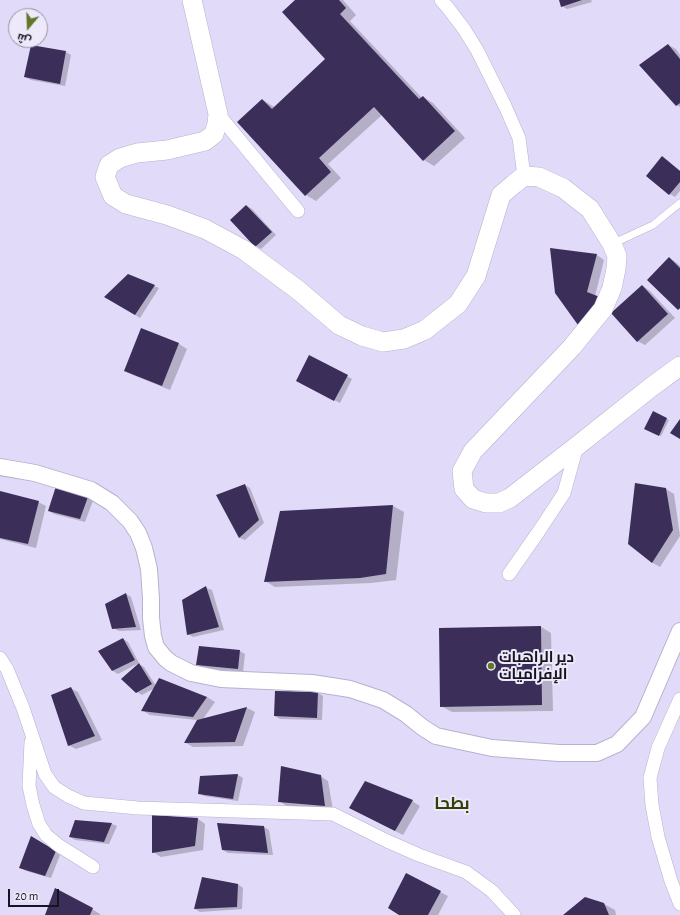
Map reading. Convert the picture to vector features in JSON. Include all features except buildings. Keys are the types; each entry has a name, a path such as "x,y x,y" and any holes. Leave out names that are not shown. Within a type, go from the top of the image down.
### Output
{"main road":[{"path":"192,0 218,114 218,124 214,134 205,141 167,150 137,153 120,158 109,165 106,177 113,196 126,204 167,215 205,229 244,250 298,290 339,325 362,336 383,342 404,339 425,330 458,304 476,276 501,195 524,176 539,177 563,188 590,209 612,244 617,256 616,269 612,288 603,309 572,347 474,451 462,471 464,489 473,499 486,504 499,503 510,498 680,366"}],"street":[{"path":"441,0 464,29 477,50 505,106 519,138 524,176"},
{"path":"218,114 298,211"},
{"path":"509,574 540,531 564,493 577,446"},
{"path":"0,467 35,473 91,490 112,503 130,521 138,533 144,548 149,569 153,636 156,646 171,663 191,673 221,680 312,683 350,689 383,700 406,714 436,736 492,748 597,754 617,744 643,717 680,631"},
{"path":"0,658 7,669 23,708 45,774 54,787 68,796 84,803 138,808 333,814 419,855 466,872 492,891 514,915"},
{"path":"680,699 658,748 650,778 652,806 658,836 671,881 680,904"},
{"path":"31,734 29,786 39,824 46,835 58,845 93,867"}],"lane":[{"path":"612,244 653,225 680,203"}],"place":[{"name":"دير الراهبات الإفراميات","path":"491,666"}],"district":[{"name":"بطحا","path":"452,804"}]}
